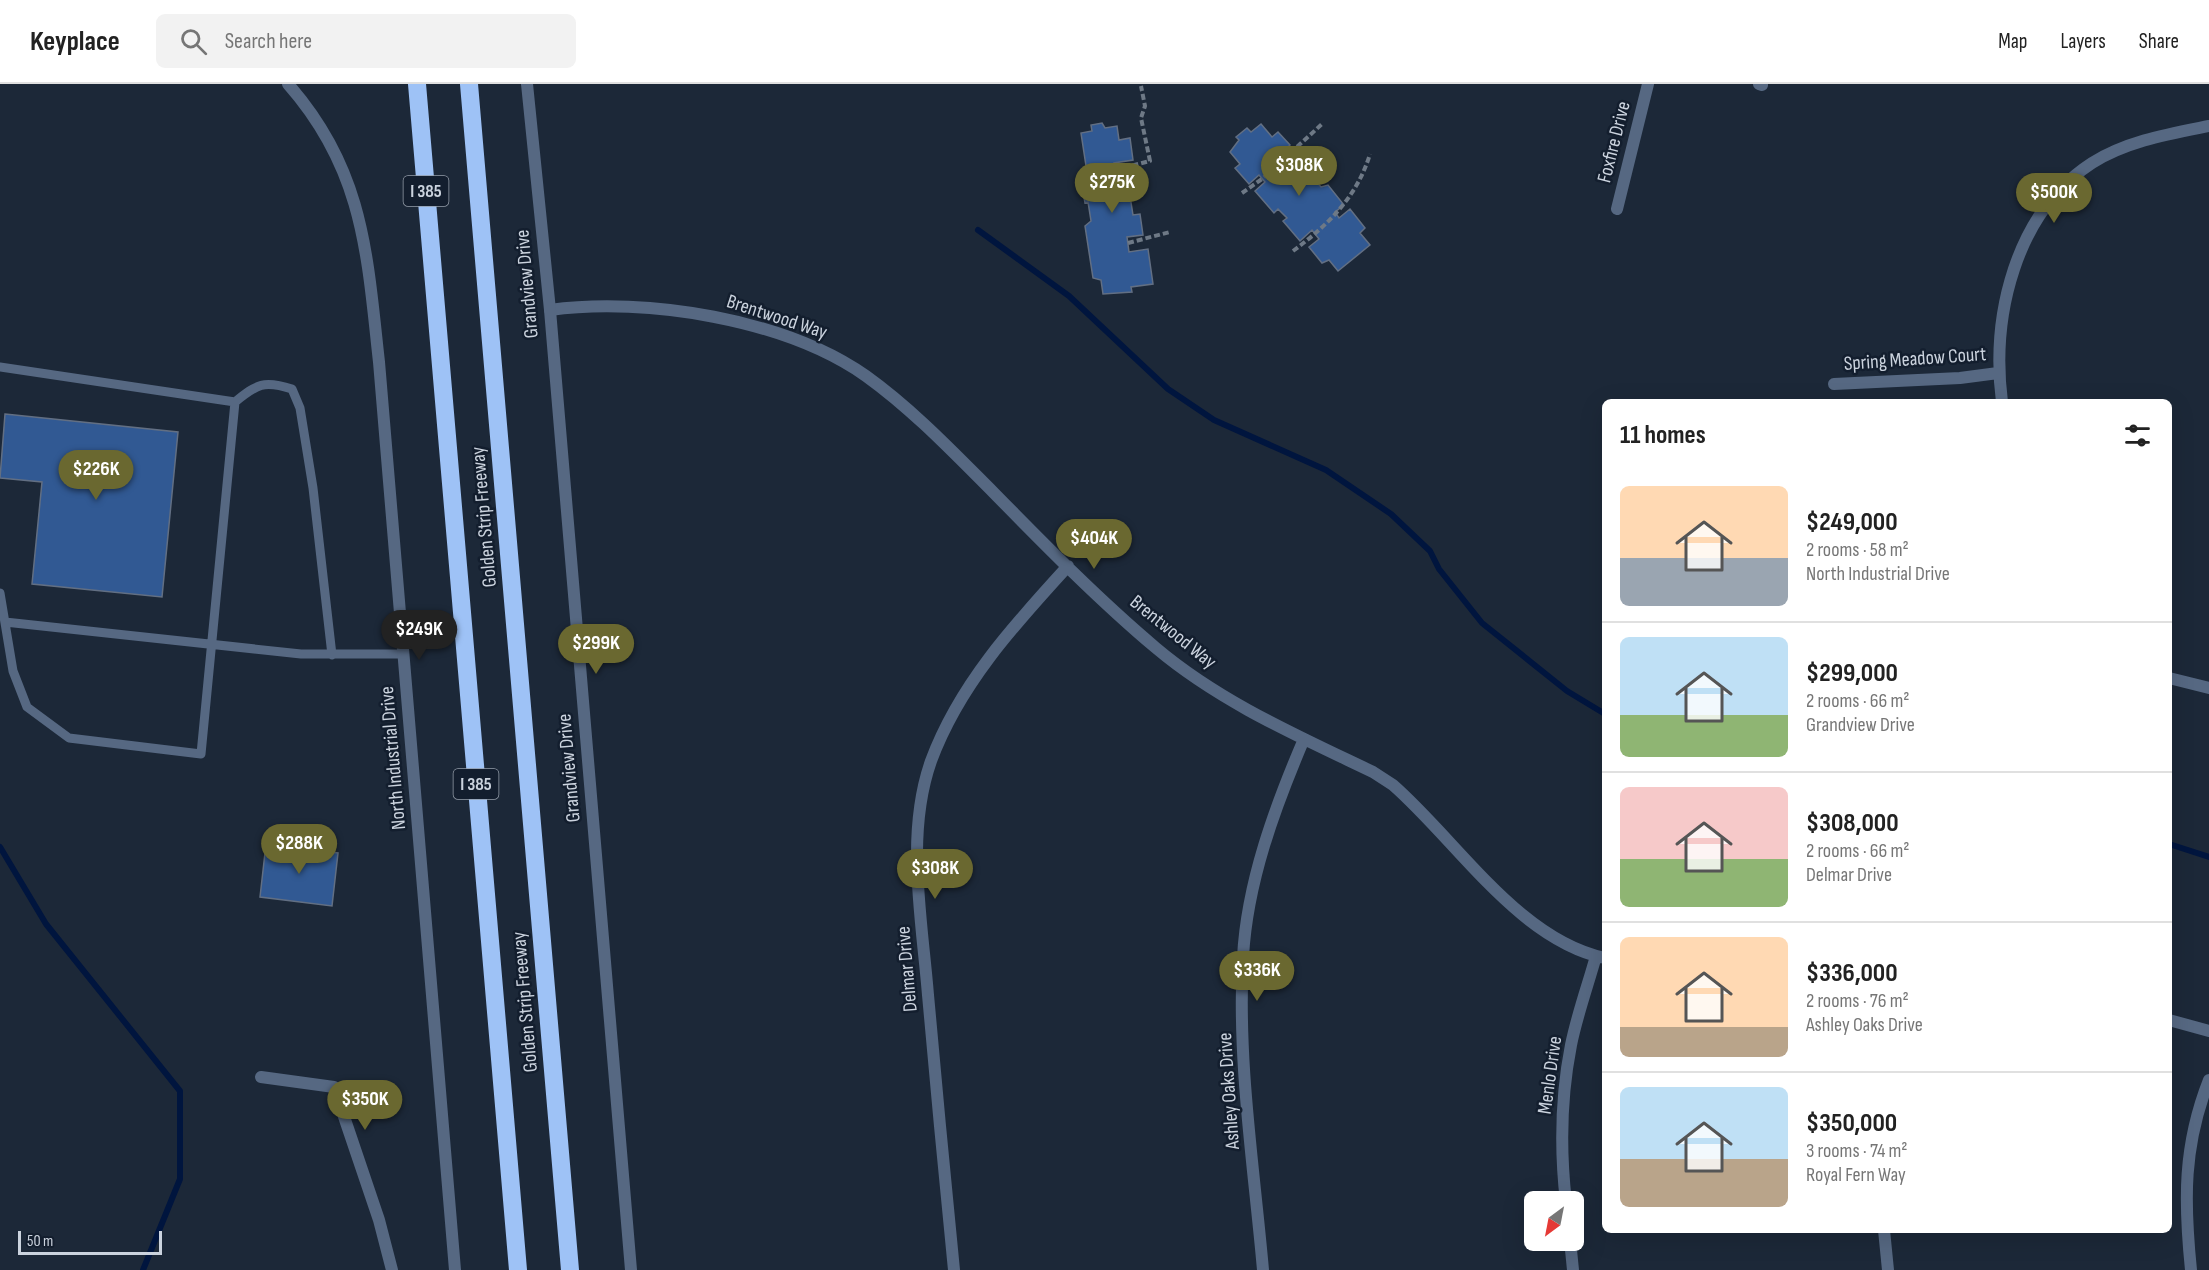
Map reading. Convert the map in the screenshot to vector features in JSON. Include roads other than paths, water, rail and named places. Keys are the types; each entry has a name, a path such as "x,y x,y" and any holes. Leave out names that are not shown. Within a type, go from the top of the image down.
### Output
{"highway":[{"name":"Golden Strip Freeway","path":"417,84 518,1270"},
{"name":"Golden Strip Freeway","path":"469,84 570,1270"}],"street":[{"name":"North Industrial Drive","path":"288,84 334,149 353,193 361,221 379,362 455,1270"},
{"name":"Grandview Drive","path":"527,84 550,310 631,1270"},
{"name":"Foxfire Drive","path":"1617,209 1648,84"},
{"path":"2002,399 1998,373 2001,321 2013,269 2032,232 2066,185 2092,163 2130,145 2165,134 2209,126"},
{"name":"Brentwood Way","path":"550,310 588,305 700,314 798,340 866,376 914,416 1156,648 1193,676 1232,701 1373,772 1393,785 1527,918 1554,938 1600,957"},
{"name":"Spring Meadow Court","path":"1834,384 1960,378 1998,373"},
{"name":"Delmar Drive","path":"954,1270 919,884 918,848 922,798 931,762 961,699 992,653 1068,566"},
{"path":"2172,679 2209,688"},
{"name":"Ashley Oaks Drive","path":"1263,1270 1244,1052 1243,955 1250,904 1264,848 1283,790 1304,739"},
{"name":"Menlo Drive","path":"1565,1191 1562,1147 1564,1095 1571,1044 1600,957"},
{"path":"2172,1021 2209,1031"},
{"path":"261,1077 334,1087 379,1220 392,1270"},
{"path":"2191,1270 2186,1222 2186,1174 2193,1128 2209,1080"},
{"path":"1884,1233 1888,1270"},
{"path":"1571,1251 1573,1270"}],"lane":[{"path":"0,368 235,402"},
{"path":"0,593 13,671 27,707 69,738 201,754 235,402 254,387 272,382 292,389 300,408 314,488 332,655"},
{"path":"5,622 212,642 301,654 404,654"}],"waterway":[{"path":"978,230 1069,296 1168,389 1214,420 1326,470 1391,514 1430,551 1439,569 1482,623 1567,691 1602,712"},
{"path":"2172,845 2209,857"},
{"path":"0,847 46,924 180,1091 180,1179 143,1270"}]}
